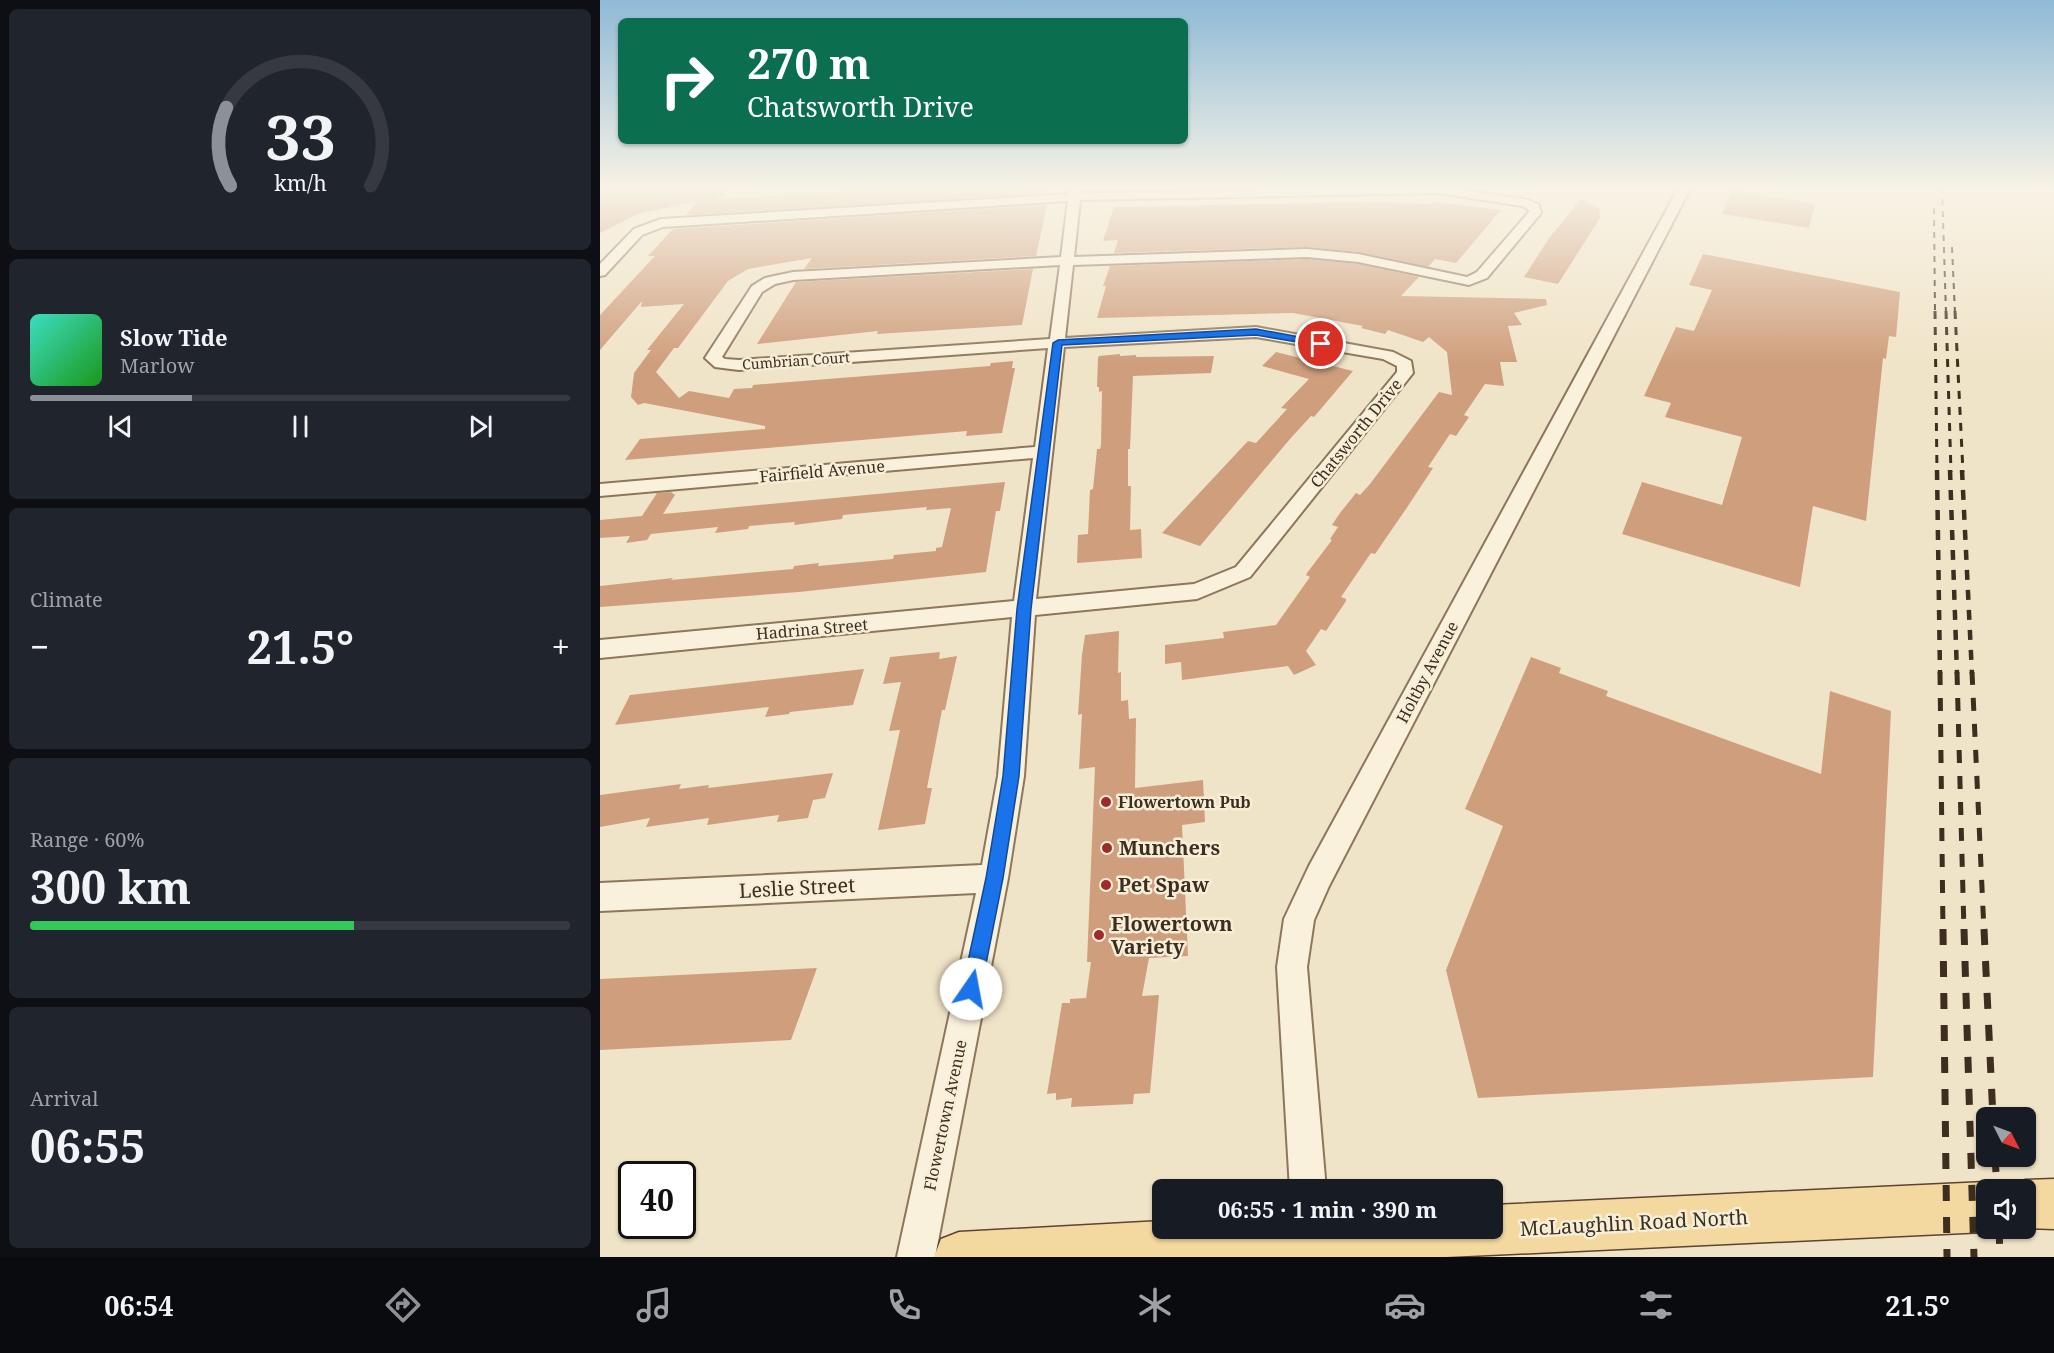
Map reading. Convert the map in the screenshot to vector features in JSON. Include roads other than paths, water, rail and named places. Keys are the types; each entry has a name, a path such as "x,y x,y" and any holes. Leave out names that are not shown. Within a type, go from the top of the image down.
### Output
{"main road":[{"path":"2036,1205 2054,1204"},
{"name":"McLaughlin Road North","path":"1503,1226 1976,1207"},
{"name":"McLaughlin Road North","path":"959,1257 1224,1239"}],"street":[{"path":"600,272 625,246"},
{"name":"Flowertown Avenue","path":"916,1257 994,878 1011,776 1024,609 1068,246"},
{"path":"1066,261 1336,254 1469,281 1482,275 1507,246"},
{"name":"Holtby Avenue","path":"1307,1179 1292,967 1299,919 1335,845 1654,246"},
{"name":"Cumbrian Court","path":"1058,343 739,365 722,364 713,358 757,289 770,281 793,276 1066,261"},
{"name":"Chatsworth Drive","path":"1024,609 1197,591 1242,572 1405,374 1405,364 1387,355 1256,332 1058,343"},
{"name":"Fairfield Avenue","path":"600,490 1044,452"},
{"name":"Hadrina Street","path":"600,649 1024,609"},
{"name":"Leslie Street","path":"600,897 994,878"}],"railway":[{"path":"1934,246 1935,313"},
{"path":"1944,246 1946,313"},
{"path":"1952,247 1955,313"},
{"path":"1935,311 1937,472"},
{"path":"1946,311 1951,472"},
{"path":"1955,311 1963,472"},
{"path":"1937,470 1940,674"},
{"path":"1950,470 1957,674"},
{"path":"1962,470 1972,674"},
{"path":"1940,672 1943,931"},
{"path":"1957,672 1964,931"},
{"path":"1972,672 1984,931"},
{"path":"1943,929 1947,1257"},
{"path":"1964,929 1974,1257"},
{"path":"1984,929 1992,1107"},
{"path":"1996,1167 1996,1179"},
{"path":"1999,1239 2000,1257"}],"place":[{"name":"Flowertown Pub","path":"1106,802"},
{"name":"Munchers","path":"1107,848"},
{"name":"Pet Spaw","path":"1106,885"},
{"name":"Flowertown Variety","path":"1099,935"}]}
